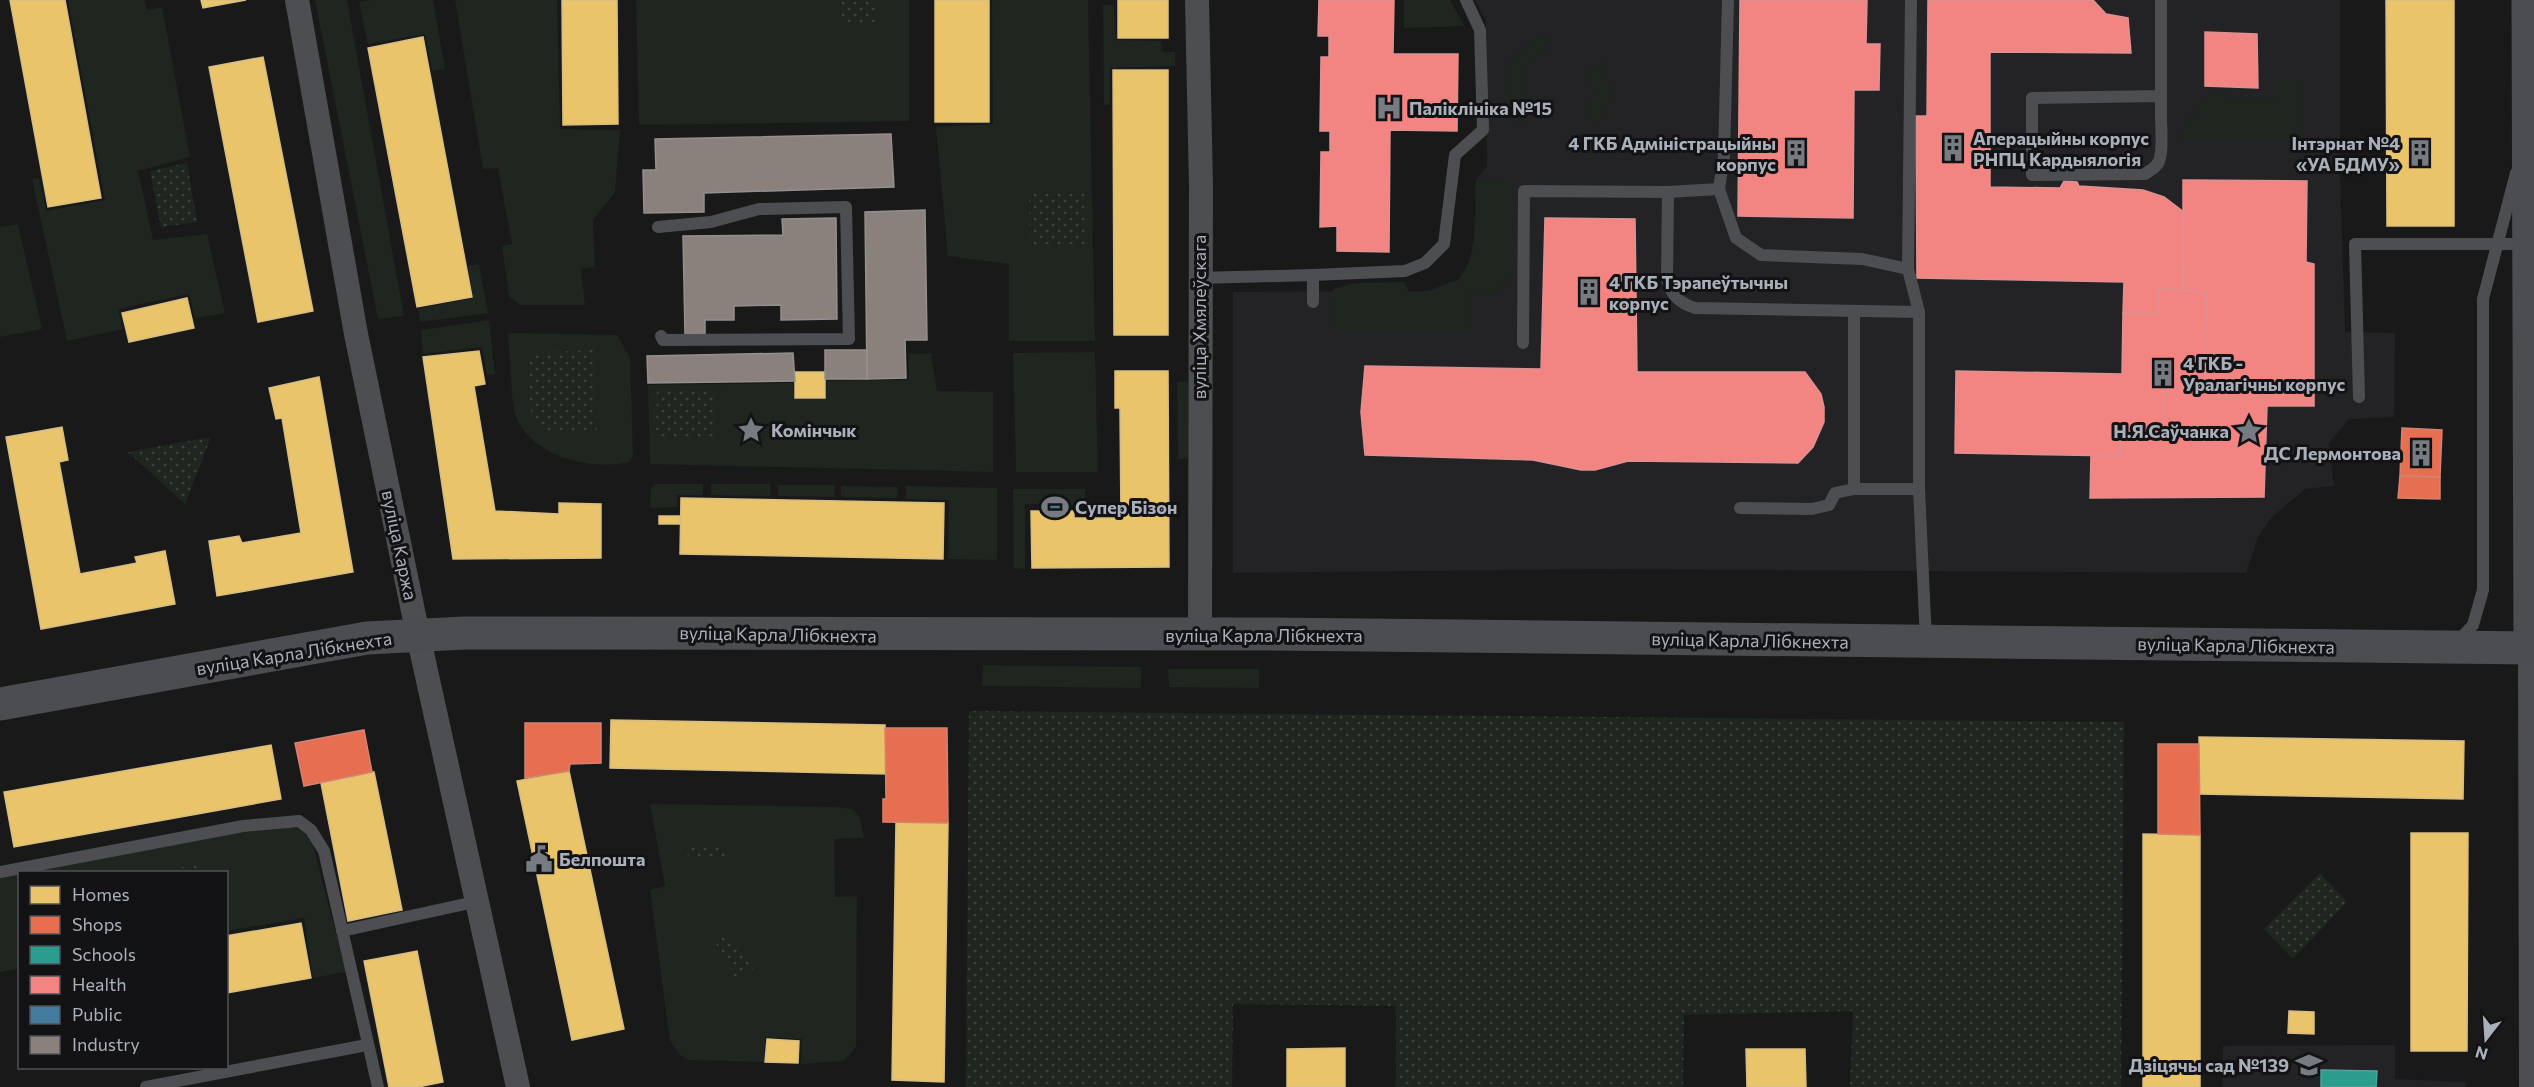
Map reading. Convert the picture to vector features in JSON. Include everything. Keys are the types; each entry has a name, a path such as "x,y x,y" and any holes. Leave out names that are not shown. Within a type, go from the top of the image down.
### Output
{"main road":[{"path":"2528,0 2532,648"},
{"name":"вуліца Карла Лібкнехта","path":"0,704 367,638 418,635 1200,634 2532,648"}],"street":[{"name":"вуліца Каржа","path":"297,0 356,334 418,635 479,901 518,1087"},
{"name":"вуліца Хмялеўскага","path":"1197,0 1201,186 1200,634"},
{"path":"2531,1087 2532,648"}],"lane":[{"path":"1199,278 1405,271 1425,263 1444,244 1455,155 1483,130 1480,30 1466,0"},
{"path":"1728,0 1724,156 1719,189 1736,238 1761,255 1862,259 1908,269"},
{"path":"1911,0 1908,269 1919,312 1919,489 1926,642"},
{"path":"2161,0 2161,96 2160,159 2155,168 2145,174 2032,174 2032,98 2161,96"},
{"path":"2437,648 2455,643 2469,631 2478,614 2483,590 2483,299 2530,116"},
{"path":"1523,343 1524,191 1668,192 1719,189"},
{"path":"1668,192 1667,279 1670,291 1686,305 1695,308 1919,312"},
{"path":"658,227 711,222 759,209 846,207 849,339 663,340 661,336"},
{"path":"2359,398 2355,244 2529,244"},
{"path":"1313,275 1313,302"},
{"path":"1854,312 1854,489"},
{"path":"1740,508 1812,509 1828,505 1835,494 1854,489 1919,489"},
{"path":"1,869 243,826 299,821 311,830 324,851 378,1087"},
{"path":"342,931 479,901"},
{"path":"146,1087 367,1045"}],"shaded area":[{"path":"68,0 144,0 147,10 162,7 190,157 138,171 153,240 207,234 225,313 195,318 189,294 118,309 123,329 67,341 32,179 39,178 46,211 105,200"},
{"path":"315,0 347,0 404,316 378,319"},
{"path":"433,0 445,69 432,71 425,34 368,44 359,2"},
{"path":"455,0 557,0 560,129 620,130 615,192 593,220 595,267 581,269 585,305 520,305 509,296 502,246 512,244 498,168 483,169"},
{"path":"636,0 909,0 909,121 639,125"},
{"path":"840,0 875,0 875,23 839,23"},
{"path":"992,0 1088,0 1095,341 1009,341 1009,264 948,256 936,127 993,124"},
{"path":"1404,0 1450,0 1464,26 1404,28"},
{"path":"1475,0 2340,0 2340,172 2345,332 2395,333 2394,417 2349,419 2329,443 2334,486 2305,489 2272,517 2258,537 2246,573 1605,569 1233,573 1233,292 1428,291 1459,279 1470,261 1474,236 1476,180 1487,166 1486,21"},
{"path":"1103,5 1114,5 1116,40 1161,41 1162,52 1175,52 1175,66 1110,68 1110,105 1104,105"},
{"path":"1546,34 1549,52 1529,63 1525,73 1523,96 1535,108 1520,123 1509,107 1505,79 1512,60 1518,52"},
{"path":"1602,61 1608,78 1610,94 1606,109 1596,124 1584,114 1592,99 1591,83 1586,73"},
{"path":"2277,81 2301,81 2302,140 2182,140 2184,125 2210,94 2226,93 2227,99 2277,98"},
{"path":"187,163 197,222 161,227 150,171"},
{"path":"1476,180 1509,181 1509,275 1503,287 1494,293 1470,295 1471,330 1334,330 1333,289 1355,283 1405,282 1410,296 1443,287 1459,279 1470,260 1473,247"},
{"path":"1084,190 1085,244 1030,245 1029,192"},
{"path":"18,224 42,329 0,337 0,227"},
{"path":"479,264 488,313 420,322 418,309 473,298 468,266"},
{"path":"489,320 495,374 487,375 482,347 423,354 421,330"},
{"path":"508,333 617,335 630,358 633,455 629,462 598,464 565,458 535,442 524,431 514,410"},
{"path":"593,350 597,432 551,433 531,413 526,353"},
{"path":"1095,352 1098,472 1016,472 1013,353"},
{"path":"931,353 937,391 993,392 993,472 650,464 648,385 793,383 794,399 826,399 827,381 909,380 909,354"},
{"path":"1188,381 1188,459 1178,459 1177,382"},
{"path":"657,389 714,390 714,437 656,437"},
{"path":"211,437 185,504 128,452"},
{"path":"654,484 703,484 703,495 677,495 677,507 650,508 651,488"},
{"path":"711,484 770,484 770,496 711,495"},
{"path":"778,485 835,485 834,497 778,496"},
{"path":"841,486 898,487 897,498 841,497"},
{"path":"906,486 997,488 997,560 948,559 949,500 906,499"},
{"path":"1013,489 1085,489 1086,505 1065,505 1064,500 1044,500 1044,504 1025,504 1025,569 1014,568"},
{"path":"983,665 1141,667 1141,688 982,686"},
{"path":"1168,669 1259,669 1259,688 1169,687"},
{"path":"969,711 2124,722 2121,1087 1850,1087 1853,1011 1684,1015 1683,1087 1396,1087 1396,1006 1233,1004 1232,1087 966,1087"},
{"path":"650,804 836,807 853,809 860,818 864,838 834,839 835,897 857,896 856,1047 844,1061 801,1064 802,1039 765,1037 764,1062 689,1060 680,1055 670,1041 650,890 665,886"},
{"path":"291,827 305,831 312,841 346,972 313,978 304,918 228,931 228,871 21,871 240,829"},
{"path":"726,844 727,858 688,859 687,845"},
{"path":"196,864 198,871 167,871"},
{"path":"18,872 18,968 0,972 0,875"},
{"path":"2320,873 2347,902 2293,959 2264,929"},
{"path":"731,935 753,969 735,977 712,937"},
{"name":"Дзіцячы сад №139","path":"2395,1045 2395,1079 2466,1082 2466,1087 2222,1087 2223,1046"}],"building: Homes":[{"path":"10,0 65,0 101,198 48,207"},
{"path":"201,0 246,0 203,8"},
{"path":"562,0 617,0 618,124 563,125"},
{"path":"935,0 989,0 989,122 935,122"},
{"path":"1118,0 1168,0 1168,38 1118,38"},
{"name":"Інтэрнат №4 «УА БДМУ»","path":"2386,0 2454,0 2454,226 2387,226"},
{"path":"423,37 472,297 417,307 368,48"},
{"path":"263,57 313,311 258,322 209,67"},
{"path":"1113,70 1168,70 1168,335 1114,335"},
{"path":"187,298 194,328 129,342 122,313"},
{"path":"479,351 485,384 474,386 495,511 559,514 559,503 601,504 601,558 453,559 423,357"},
{"path":"1115,371 1168,371 1169,567 1032,568 1031,511 1074,511 1074,518 1121,518 1120,408 1115,408"},
{"path":"795,372 825,372 825,398 795,398"},
{"path":"319,377 353,572 217,596 209,541 239,536 242,543 301,533 282,418 276,419 269,388"},
{"path":"62,427 68,460 59,462 80,574 137,563 135,557 165,551 175,604 41,629 6,437"},
{"path":"681,498 944,503 943,559 680,554"},
{"path":"659,516 680,516 680,524 659,524"},
{"path":"611,720 885,725 886,774 610,768"},
{"path":"2199,737 2464,741 2463,799 2200,794"},
{"path":"271,745 281,799 14,847 4,792"},
{"path":"569,771 624,1029 572,1040 517,781"},
{"path":"374,772 402,910 348,921 321,783"},
{"path":"896,822 948,823 944,1082 892,1080"},
{"path":"2411,833 2468,833 2467,1051 2411,1051"},
{"path":"2143,834 2200,835 2200,1087 2143,1087"},
{"path":"301,923 311,978 228,993 228,936"},
{"path":"417,951 443,1082 418,1087 389,1087 364,961"},
{"path":"2289,1011 2314,1012 2314,1034 2288,1033"},
{"path":"767,1039 799,1041 798,1063 765,1062"},
{"path":"1345,1048 1345,1087 1287,1087 1287,1049"},
{"path":"1746,1049 1805,1049 1806,1087 1747,1087"}],"building: Shops":[{"name":"ДС Лермонтова","path":"2402,428 2442,430 2440,477 2400,476"},
{"path":"2400,476 2440,477 2440,499 2398,498"},
{"path":"525,723 601,723 601,763 570,764 569,771 525,778"},
{"path":"885,728 947,728 948,823 883,822 883,799 886,799"},
{"path":"364,730 372,772 304,786 295,743"},
{"path":"2158,744 2199,744 2200,835 2158,834"}],"building: Schools":[{"path":"2321,1070 2377,1071 2376,1087 2321,1087"}],"building: Health":[{"name":"Паліклініка №15","path":"1319,0 1394,0 1393,54 1458,54 1457,131 1390,130 1389,252 1337,251 1337,226 1320,227 1321,152 1330,152 1330,131 1320,131 1321,57 1329,57 1329,36 1318,36"},
{"name":"4 ГКБ Адміністрацыйны корпус","path":"1740,0 1867,0 1866,44 1880,44 1879,90 1854,90 1853,218 1738,216"},
{"name":"Аперацыйны корпус РНПЦ Кардыялогія","path":"1928,0 2093,0 2106,14 2128,18 2131,53 1990,52 1990,187 2060,188 2064,181 2077,182 2079,186 2143,190 2164,197 2184,212 2183,291 2158,289 2158,314 2123,313 2124,282 1917,278 1916,116 1927,116"},
{"path":"2205,32 2257,34 2258,88 2205,86"},
{"path":"2183,180 2307,181 2306,262 2314,264 2314,406 2267,406 2264,497 2090,498 2091,455 2120,456 2121,435 2163,436 2164,387 2205,388 2206,292 2183,291"},
{"name":"4 ГКБ Тэрапеўтычны корпус","path":"1545,218 1635,219 1637,372 1805,372 1821,394 1824,407 1824,422 1813,447 1798,463 1628,461 1595,470 1581,470 1533,460 1365,455 1361,412 1365,366 1541,369"},
{"name":"4 ГКБ - Уралагічны корпус","path":"2158,289 2206,292 2205,388 2164,387 2163,436 2121,435 2120,456 1955,453 1956,371 2122,374 2123,313 2158,314"}],"building: Public":[{"path":"1046,501 1063,501 1063,511 1046,512"}],"building: Industry":[{"path":"891,134 894,187 704,193 704,212 644,213 643,170 656,170 655,139"},
{"path":"925,210 927,340 905,340 906,378 867,379 865,212"},
{"path":"836,218 837,319 781,320 781,305 734,306 734,320 705,320 705,334 685,334 683,236 783,235 782,219"},
{"path":"825,350 867,350 867,379 825,379"},
{"path":"793,353 795,381 648,383 647,356"}],"place":[{"name":"Паліклініка №15","path":"1389,108"},
{"name":"Аперацыйны корпус РНПЦ Кардыялогія","path":"1953,148"},
{"name":"4 ГКБ Адміністрацыйны корпус","path":"1796,153"},
{"name":"Інтэрнат №4 «УА БДМУ»","path":"2420,153"},
{"name":"4 ГКБ Тэрапеўтычны корпус","path":"1589,292"},
{"name":"4 ГКБ - Уралагічны корпус","path":"2163,373"},
{"name":"Комінчык","path":"751,430"},
{"name":"Н.Я.Саўчанка","path":"2249,431"},
{"name":"ДС Лермонтова","path":"2421,453"},
{"name":"Супер Бізон","path":"1055,507"},
{"name":"Белпошта","path":"539,859"},
{"name":"Дзіцячы сад №139","path":"2309,1065"}]}
